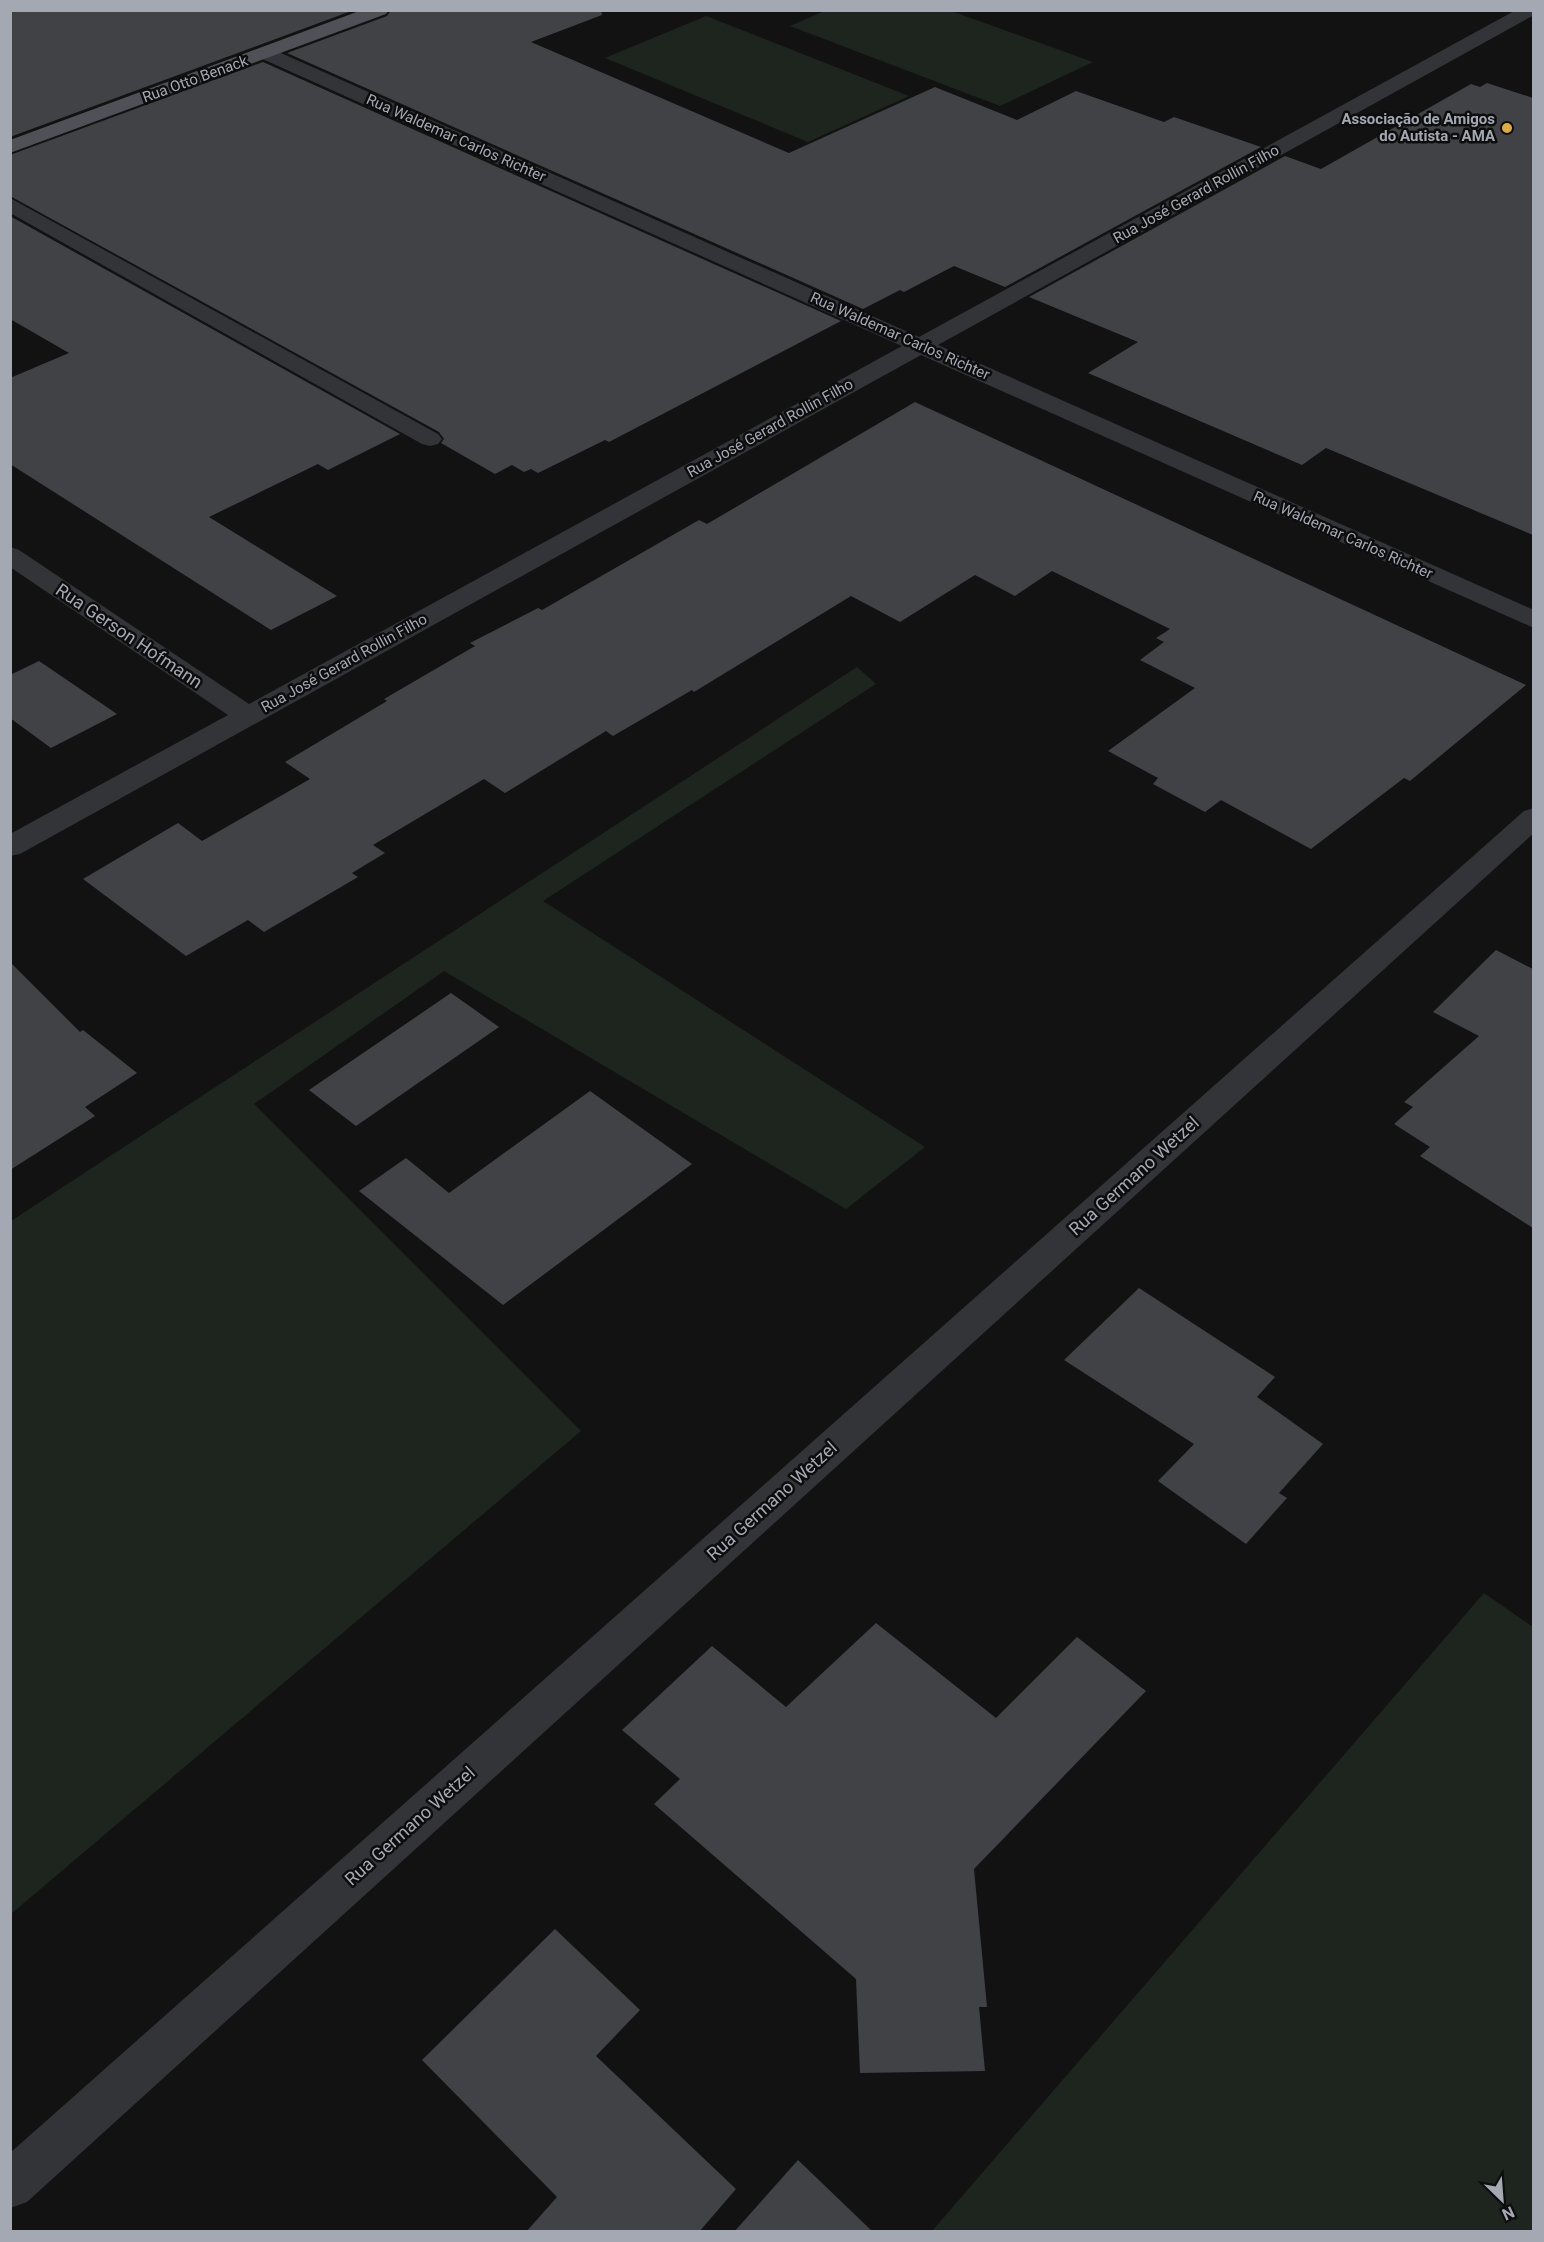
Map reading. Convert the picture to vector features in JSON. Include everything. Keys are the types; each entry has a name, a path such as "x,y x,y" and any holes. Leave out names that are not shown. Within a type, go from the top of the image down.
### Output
{"main road":[{"name":"Rua Otto Benack","path":"10,147 380,10"}],"street":[{"name":"Rua José Gerard Rollin Filho","path":"10,847 1530,10"},
{"name":"Rua Waldemar Carlos Richter","path":"266,53 1533,620"},
{"path":"10,204 430,439"},
{"name":"Rua Gerson Hofmann","path":"10,555 248,716"},
{"name":"Rua Germano Wetzel","path":"10,2185 1526,834"}],"shaded area":[{"path":"827,10 951,11 1093,62 1000,106 790,26"},
{"path":"706,16 909,96 808,142 605,58"},
{"path":"857,667 876,684 543,901 925,1147 846,1209 444,971 254,1104 581,1431 11,1914 11,1221"},
{"path":"1484,1593 1533,1627 1533,2231 932,2231"}],"building":[{"path":"10,10 354,10 10,137"},
{"path":"391,10 601,10 602,15 531,42 789,153 935,87 1017,120 1076,91 1164,122 1174,117 1261,147 1005,287 954,266 904,292 900,290 863,309 287,53 387,16"},
{"path":"263,62 841,321 609,442 605,440 538,473 531,469 524,472 512,465 495,474 441,443 444,439 439,432 10,196 10,155"},
{"path":"1487,83 1533,98 1533,535 1326,448 1302,465 1088,373 1138,342 1029,297 1285,156 1321,169 1471,84 1480,87"},
{"path":"10,216 400,434 328,470 318,464 209,517 337,596 271,630 10,464 10,378 69,353 10,319"},
{"path":"915,402 1526,685 1410,781 1404,778 1311,849 1221,800 1205,812 1153,784 1158,778 1108,751 1195,688 1140,660 1164,642 1156,638 1170,629 1052,571 1015,596 975,575 900,622 851,596 694,692 692,690 613,736 606,731 505,793 484,779 373,845 385,853 352,873 358,877 264,932 248,920 186,956 83,879 178,823 202,841 310,779 285,762 387,701 384,699 475,646 470,643 538,608 542,610 699,520 707,524"},
{"path":"39,661 117,714 51,748 10,718 10,675"},
{"path":"1496,950 1533,969 1533,1228 1420,1156 1430,1147 1394,1124 1413,1107 1404,1102 1479,1036 1433,1012"},
{"path":"10,962 80,1032 83,1030 137,1073 85,1107 95,1116 10,1170"},
{"path":"451,993 499,1027 356,1126 309,1090"},
{"path":"590,1091 692,1164 503,1305 359,1191 406,1158 449,1193"},
{"path":"1139,1288 1275,1377 1257,1397 1323,1444 1279,1493 1287,1498 1246,1544 1158,1481 1194,1444 1064,1360"},
{"path":"876,1623 996,1718 1077,1637 1146,1691 974,1869 987,2007 979,2007 985,2071 860,2073 856,1979 654,1804 680,1779 622,1730 712,1646 786,1707"},
{"path":"555,1929 640,2010 596,2056 736,2189 699,2232 526,2232 557,2197 422,2060"},
{"path":"798,2160 873,2232 734,2232"}],"place":[{"name":"Associação de Amigos do Autista - AMA","path":"1507,128"}]}
